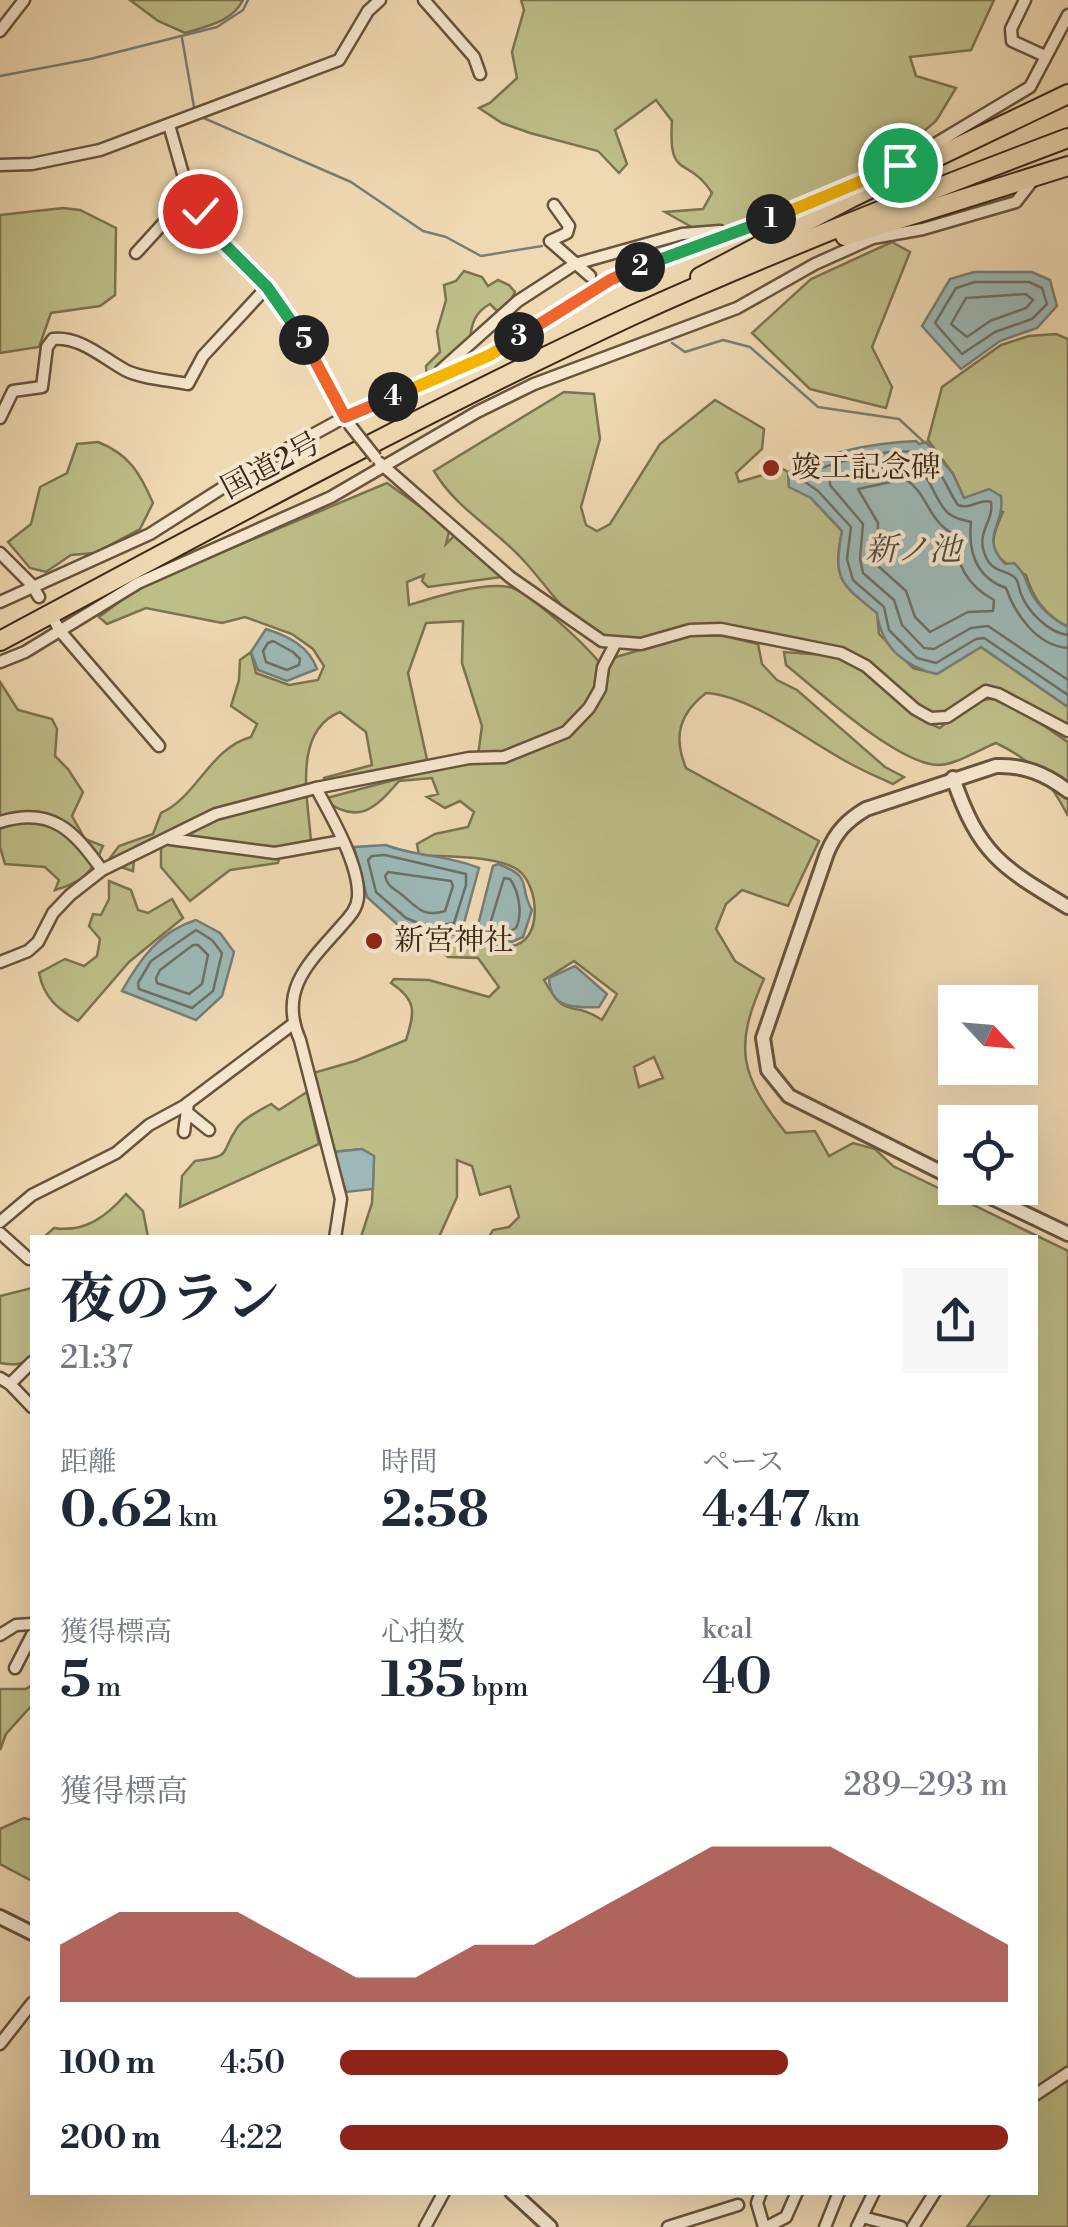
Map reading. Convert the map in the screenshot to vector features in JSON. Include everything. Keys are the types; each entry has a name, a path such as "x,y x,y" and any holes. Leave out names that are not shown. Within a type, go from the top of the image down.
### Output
{"highway":[{"path":"634,315 724,262 1068,94"},
{"name":"国道2号","path":"0,641 377,441 634,315 870,213 1068,138"},
{"path":"686,293 871,226 1068,166"}],"street":[{"path":"0,30 24,0"},
{"path":"0,165 32,164 100,150 339,60 368,11 380,0"},
{"path":"424,0 474,56 480,74"},
{"path":"1025,0 1011,29 1012,40 1045,56"},
{"path":"0,602 150,534 263,462 490,355 610,280 900,165 1030,86 1068,15"},
{"path":"169,125 190,194 216,236 267,287 303,340 347,420 379,462 510,577 584,630 615,644 640,644 690,630 738,632 856,659 932,718 947,717 986,691 1068,731"},
{"path":"0,662 60,632 138,583 284,520 379,462 534,384 737,308 815,264 873,238 1016,202 1032,180"},
{"path":"136,253 190,194"},
{"path":"554,205 570,226 567,233 550,242 590,276"},
{"path":"440,378 440,370 518,301 575,264 682,234 736,231"},
{"path":"0,418 13,392 42,387 47,347 53,339 79,344 127,371 188,384 203,356 267,287"},
{"path":"0,553 39,597"},
{"path":"54,620 60,632 158,746"},
{"path":"0,962 28,951 38,942 53,913 102,870 216,814 316,788 469,758 504,758 566,732 590,708 615,644"},
{"path":"938,1170 789,1096 776,1084 763,1055 768,1021 836,832 866,809 996,766 1014,765 1048,778 1068,791"},
{"path":"953,778 966,817 983,845 1017,876 1068,906"},
{"path":"316,788 356,880 354,912 302,970 295,987 294,1024 341,1199 335,1235"},
{"path":"0,822 22,815 42,817 65,827 102,870"},
{"path":"169,839 275,853 342,841"},
{"path":"0,1222 32,1194 116,1153 149,1125 188,1108 294,1024"},
{"path":"188,1108 210,1130"},
{"path":"184,1132 188,1108"},
{"path":"1007,1205 1068,1234"},
{"path":"0,1233 29,1259"},
{"path":"30,1363 5,1381 30,1405"},
{"path":"0,1635 16,1625 30,1624"},
{"path":"15,1668 30,1640"},
{"path":"0,1917 30,1932"},
{"path":"0,2044 30,2006"},
{"path":"1038,2093 1068,2073"},
{"path":"425,2227 442,2195"},
{"path":"515,2195 550,2227"},
{"path":"759,2195 757,2203 766,2227 786,2217 797,2195"},
{"path":"825,2227 838,2195"},
{"path":"872,2195 859,2222 901,2227"},
{"path":"912,2227 933,2195"},
{"path":"668,2227 738,2204"}],"green space":[{"path":"130,0 243,0 226,18 185,33 158,21"},
{"path":"521,0 994,0 971,50 910,57 916,76 956,88 936,121 883,165 748,225 697,230 665,212 703,209 712,193 676,160 672,121 656,100 615,130 627,164 619,173 598,151 502,123 479,108 517,78 512,52 524,10"},
{"path":"63,208 80,210 116,228 115,295 100,306 51,313 39,347 0,353 0,215"},
{"path":"892,242 910,252 872,347 892,387 886,408 810,389 752,333 811,279"},
{"path":"464,271 482,277 488,286 498,280 515,292 506,309 497,311 490,304 477,315 470,341 427,380 426,366 440,352 437,331 446,300 444,285 456,281"},
{"path":"1056,334 1068,339 1068,627 1041,606 1026,575 998,556 993,543 1003,512 964,498 953,474 928,440 942,387 1001,345 1029,336"},
{"path":"564,392 594,394 600,439 581,507 586,525 597,531 610,524 660,444 715,400 764,429 762,449 736,473 739,482 783,469 788,472 789,486 811,498 842,531 838,560 842,580 877,613 879,634 913,668 937,674 981,647 1068,707 1068,727 986,687 953,709 933,715 862,659 748,630 707,627 629,641 600,636 588,629 514,550 453,497 434,471"},
{"path":"98,442 126,459 148,492 153,503 140,529 95,553 71,555 46,572 30,568 8,542 31,524 40,487 67,473 77,444"},
{"path":"387,483 450,528 446,544 454,536 502,577 428,587 422,581 424,575 407,582 409,605 472,588 509,587 543,608 599,662 694,634 758,644 762,664 777,680 797,690 885,767 904,777 893,784 761,711 724,696 706,693 684,718 679,736 686,768 819,841 788,906 742,890 726,904 716,929 735,961 764,979 745,1043 751,1077 786,1133 815,1131 829,1156 853,1143 875,1149 893,1166 938,1188 938,1205 973,1205 1035,1235 490,1235 493,1230 509,1227 519,1217 510,1186 480,1195 472,1166 457,1160 457,1197 440,1235 362,1235 372,1203 374,1157 362,1149 333,1152 313,1073 406,1040 412,1007 406,995 391,983 394,979 429,980 489,997 499,987 478,958 448,957 427,937 461,934 511,946 529,935 535,912 525,877 509,865 484,859 419,855 417,844 435,834 468,827 474,812 460,801 445,808 427,797 438,794 432,778 399,781 374,806 356,813 323,799 435,769 477,763 482,726 462,663 463,621 426,623 408,673 428,764 325,784 324,778 372,765 366,732 340,712 325,721 309,750 306,787 311,841 282,846 278,863 230,870 190,901 161,867 161,847 143,843 135,848 133,871 110,858 119,846 153,834 161,813 174,806 225,751 251,737 257,724 231,706 240,660 251,652 256,673 289,685 318,680 324,666 313,649 292,634 245,617 222,623 146,608 107,624 99,617 139,587","holes":["574,961 617,994 602,1020 564,1006 544,980","654,1057 663,1078 639,1087 634,1067"]},
{"path":"784,652 847,662 917,716 940,728 982,700 997,700 1018,709 1068,742 1068,816 1039,773 1020,756 996,743 944,765 920,761 901,752 859,724 786,665"},
{"path":"0,682 18,710 52,719 57,729 55,756 83,792 72,816 85,839 103,846 85,875 55,890 59,880 45,867 5,864 0,847"},
{"path":"109,881 131,890 138,910 148,913 172,899 183,918 129,962 78,1021 53,1002 39,973 65,959 84,966 97,956 100,939 89,926 93,914 101,915 109,899"},
{"path":"307,1092 319,1144 180,1207 182,1176 195,1161 221,1155 240,1124 253,1114 271,1104 279,1110"},
{"path":"126,1194 143,1211 148,1235 46,1235 54,1228 85,1225"},
{"path":"1038,1236 1068,1251 1068,2227 967,2227 990,2195 1038,2195"},
{"path":"30,1288 30,1358 22,1363 0,1363 0,1296"},
{"path":"30,1686 30,1707 6,1734 0,1750 0,1689"},
{"path":"24,1818 30,1820 30,1880 0,1864 0,1829"}],"water":[{"path":"974,272 1032,272 1050,280 1057,306 1037,328 1000,341 961,369 922,326 950,279"},
{"name":"新ノ池","path":"926,442 953,474 964,498 989,489 1001,496 993,538 998,554 1005,564 1014,563 1038,603 1068,627 1068,707 981,647 937,674 896,654 884,636 877,613 842,579 838,560 842,531 811,498 789,487 788,472 818,459 866,446"},
{"path":"266,629 297,643 317,669 287,681 258,670 251,652"},
{"path":"386,845 479,868 461,934 427,937 399,926 367,897 354,847"},
{"path":"498,864 521,878 532,910 523,937 512,942 476,933 493,866"},
{"path":"196,920 220,933 234,952 222,996 196,1020 122,991 152,948 172,931"},
{"path":"575,966 607,994 599,1007 573,1006 554,996 549,978"},
{"path":"362,1149 374,1156 373,1189 346,1192 333,1152"}],"waterway":[{"path":"0,76 90,59 217,27 243,10 248,0"},
{"path":"182,38 194,107"},
{"path":"199,116 351,182 423,231 446,237 481,256 542,246"},
{"path":"672,343 685,352 723,340 750,347 818,407 899,419 925,443"}],"place":[{"name":"竣工記念碑","path":"771,468"},
{"name":"新宮神社","path":"374,941"}],"route":[{"path":"200,211 216,236 267,287 303,340 345,417 490,355 610,280 900,165"}]}
